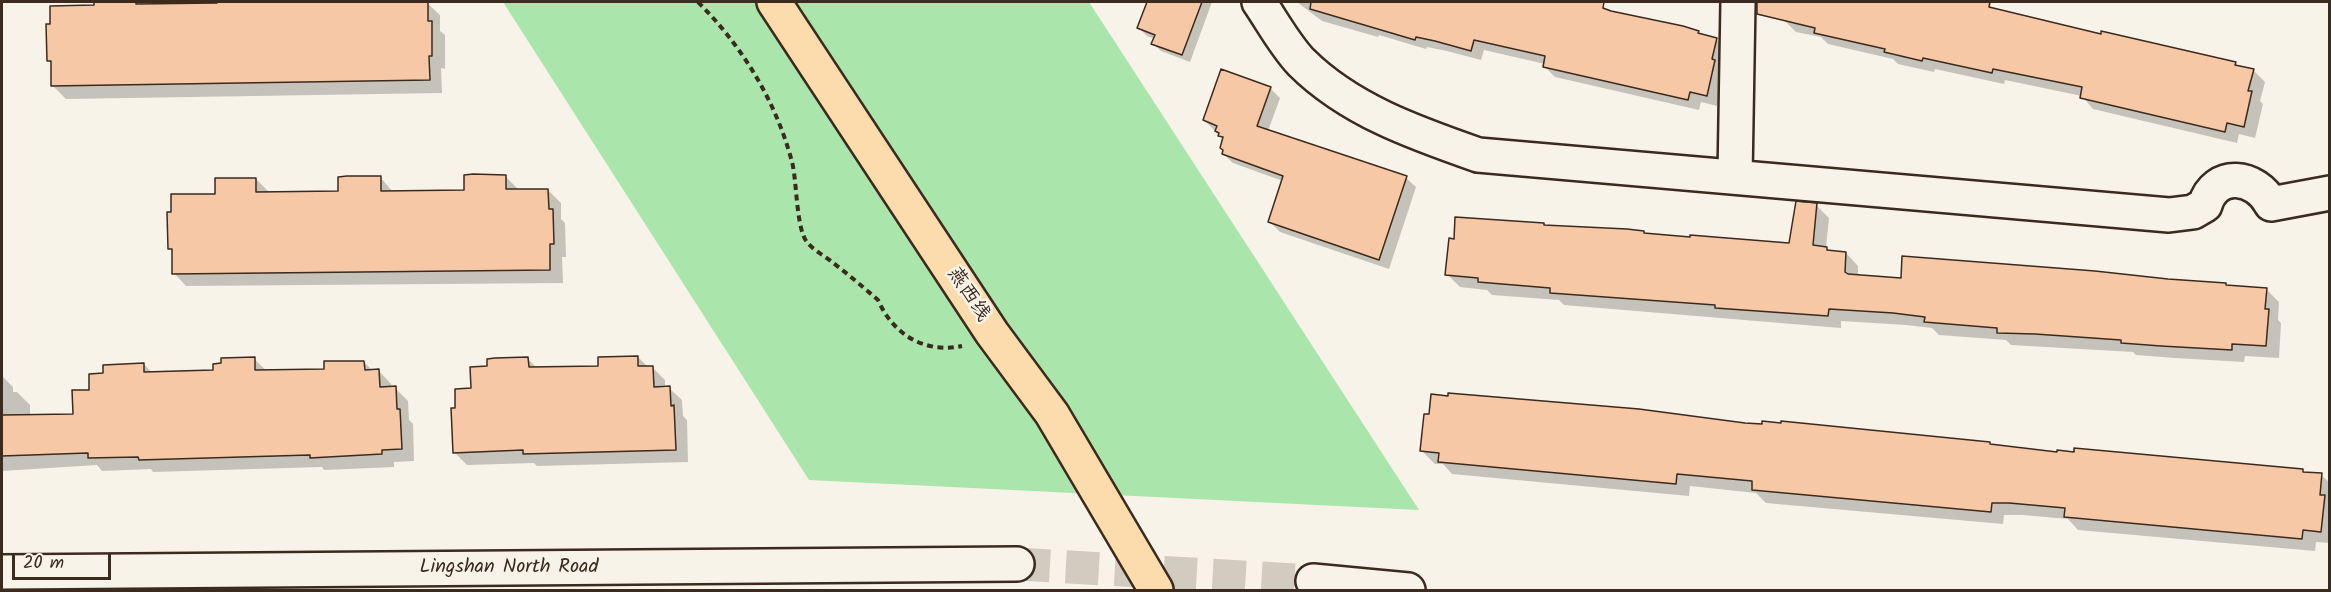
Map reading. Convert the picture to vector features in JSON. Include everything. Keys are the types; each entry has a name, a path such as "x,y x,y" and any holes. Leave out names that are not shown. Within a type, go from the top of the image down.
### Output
{"main road":[{"name":"燕西线","path":"774,2 992,333 1052,414 1156,591"}],"street":[{"path":"1259,2 1300,60 1328,85 1358,105 1427,137 1478,155 2169,215 2193,212 2205,205 2208,195 2217,187 2228,181 2240,180 2250,183 2259,188 2271,204 2330,193"},
{"path":"1735,177 1738,2"},
{"name":"Lingshan North Road","path":"2,572 1017,564"},
{"path":"1313,582 1408,591"}],"path":[{"path":"698,2 721,25 740,51 762,86 780,124 792,163 799,217 806,242 878,300 893,326 918,343 952,348 969,344 992,333"}],"green space":[{"path":"503,2 1089,2 1419,510 809,480"}],"building":[{"path":"94,2 136,2 136,4 428,2 428,21 432,21 432,56 429,56 430,80 51,86 51,61 47,61 46,24 50,24 50,6 94,5"},
{"path":"1147,2 1202,2 1182,55 1151,44 1155,35 1137,28"},
{"path":"1311,2 1604,2 1603,8 1611,11 1683,26 1717,38 1712,59 1715,60 1707,96 1690,92 1688,100 1543,67 1545,56 1474,40 1471,51 1416,37 1415,40 1310,9"},
{"path":"1757,2 1990,2 1989,7 2101,34 2101,31 2236,62 2235,65 2254,69 2248,91 2252,91 2244,127 2227,123 2225,132 2080,98 2082,87 1993,69 1992,73 1923,58 1922,61 1884,52 1885,49 1814,33 1815,28 1757,14"},
{"path":"1221,69 1271,87 1257,126 1407,176 1379,260 1268,222 1283,176 1222,154 1223,150 1220,148 1223,137 1218,136 1219,133 1215,131 1217,126 1203,120"},
{"path":"464,175 506,175 506,189 548,189 549,209 553,209 554,244 550,244 550,270 172,274 172,249 168,249 167,212 171,212 171,194 215,194 215,178 256,178 256,192 338,191 338,177 347,176 381,176 381,191 464,190"},
{"path":"1796,201 1817,203 1813,245 1827,247 1827,250 1846,252 1845,272 1848,274 1901,278 1902,256 2095,271 2267,288 2265,309 2269,309 2266,346 2232,344 2232,350 2121,343 2121,340 1997,333 1997,328 1924,322 1925,317 1893,313 1829,309 1828,316 1715,308 1715,305 1550,293 1550,288 1478,282 1478,278 1445,275 1449,238 1454,239 1455,217 1789,243"},
{"path":"638,356 638,366 653,366 654,387 670,386 671,406 674,405 676,450 523,454 523,450 453,453 451,408 455,408 455,389 471,388 470,367 487,366 487,359 528,357 529,367 598,366 598,357"},
{"path":"255,357 255,370 324,369 324,361 364,361 365,370 379,369 380,387 396,386 397,409 400,409 402,449 382,450 382,454 310,458 310,455 139,460 138,457 88,458 88,453 2,456 2,415 73,414 72,390 89,390 89,374 103,373 103,365 144,363 144,372 213,370 213,364 221,363 221,358"},
{"path":"1448,393 1639,409 1745,423 1762,424 1762,421 1781,423 1781,421 1990,442 1990,444 2057,452 2057,450 2074,452 2074,448 2303,469 2303,472 2322,473 2320,495 2325,495 2321,532 2303,530 2302,539 2064,517 2065,508 2009,503 1992,503 1991,512 1752,490 1752,481 1677,474 1676,484 1438,462 1439,453 1420,451 1424,414 1429,414 1431,394 1448,396"}],"tunnel":[{"path":"1017,564 1313,581"}]}
